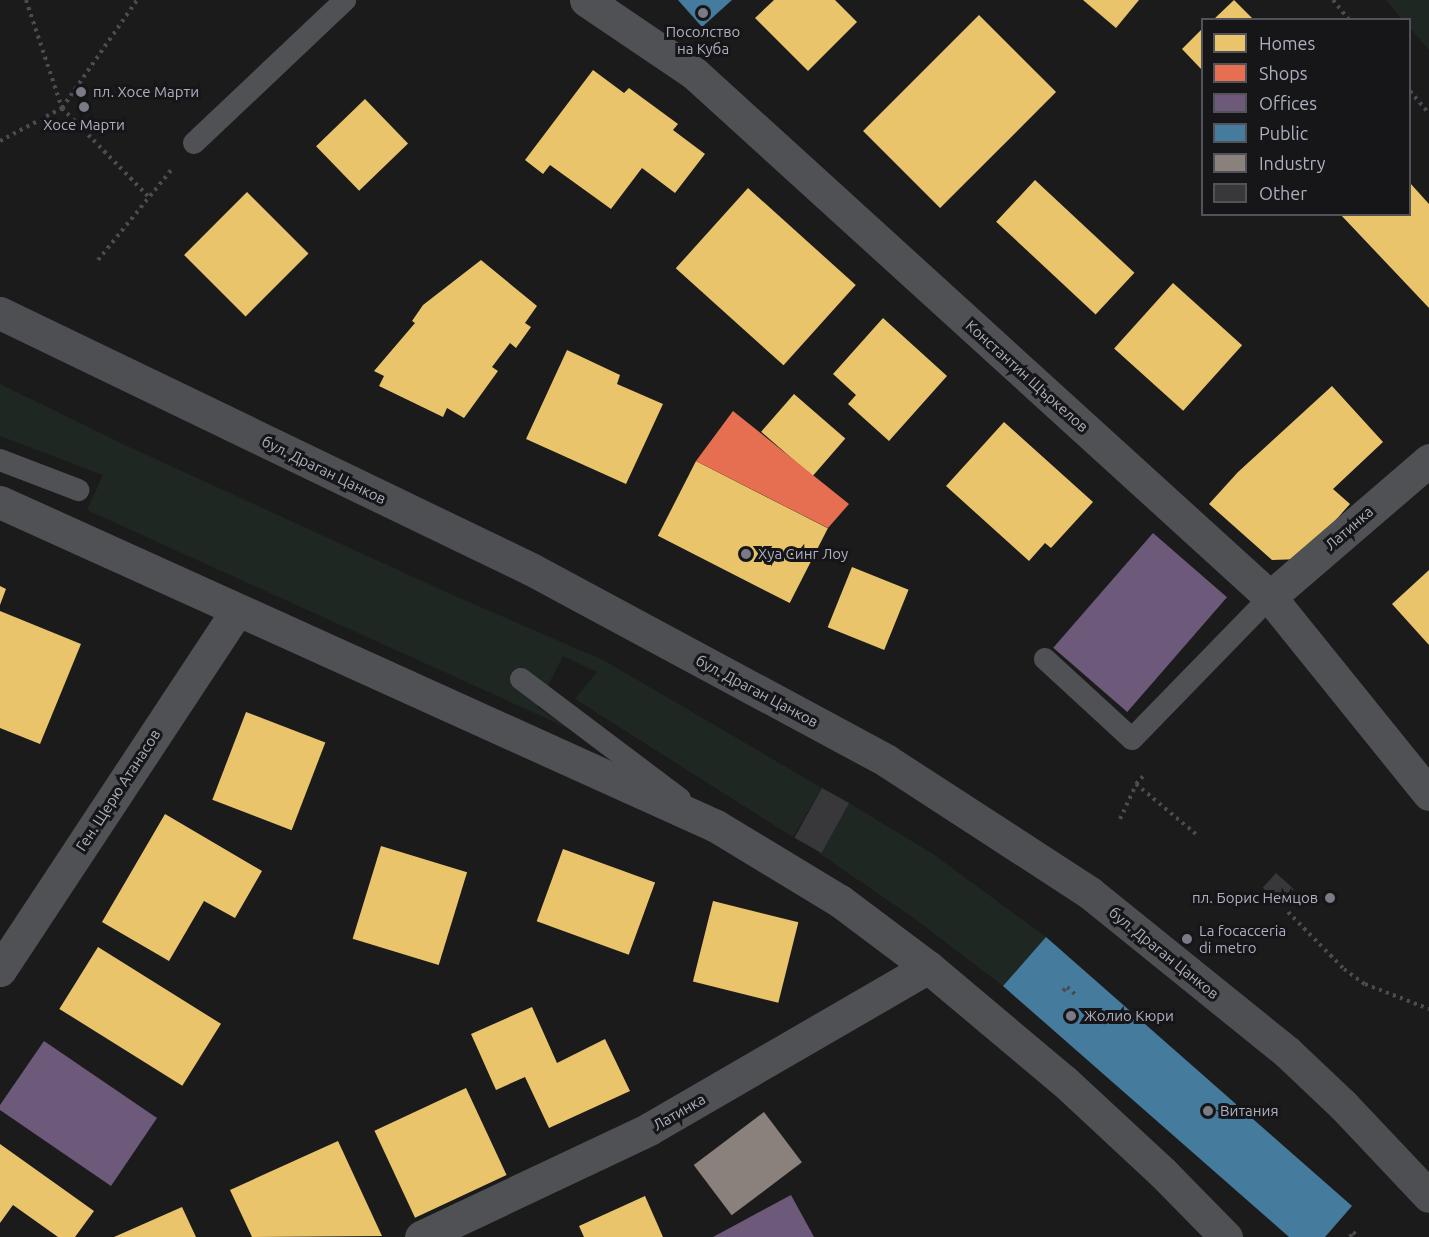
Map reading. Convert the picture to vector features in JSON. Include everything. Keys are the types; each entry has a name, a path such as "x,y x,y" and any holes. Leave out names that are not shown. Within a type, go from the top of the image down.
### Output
{"main road":[{"name":"бул. Драган Цанков","path":"0,313 531,568 887,761 1090,893 1287,1052 1343,1105 1429,1196"}],"street":[{"name":"Константин Щъркелов","path":"586,0 694,73 1270,597 1429,794"},
{"name":"Латинка","path":"1270,597 1429,461"},
{"path":"0,502 720,828 840,900 928,967 1064,1081 1163,1173 1226,1237"},
{"name":"Ген. Щерю Атанасов","path":"0,970 237,610"},
{"name":"Латинка","path":"421,1237 649,1129 928,967"}],"lane":[{"path":"194,143 345,0"},
{"path":"0,460 78,490"},
{"path":"1045,659 1132,739 1270,597"},
{"path":"521,679 720,828"}],"path":[{"path":"26,0 62,108 149,197 98,260"},
{"path":"0,141 62,108 137,0"},
{"path":"1333,0 1347,18"},
{"path":"1411,92 1429,114"},
{"path":"1136,784 1197,835"},
{"path":"1288,912 1344,969 1365,984 1429,1009"},
{"path":"1063,991 1066,987 1077,996"},
{"path":"1350,1237 1353,1233 1358,1237"}],"shaded area":[{"path":"1386,0 1429,0 1429,50 1411,29 1411,18 1401,18"},
{"path":"0,384 127,446 446,592 605,661 822,788 793,837 575,699 597,672 563,656 537,707 570,729 87,510 103,475 0,436"},
{"path":"849,803 933,854 1046,937 1003,986 915,919 819,853"}],"building: Homes":[{"path":"774,0 835,0 857,22 808,71 755,18"},
{"path":"1083,0 1139,0 1116,28"},
{"path":"1234,0 1252,18 1215,18"},
{"path":"979,15 1056,92 940,208 863,131"},
{"path":"1201,30 1201,69 1182,49"},
{"path":"593,70 624,93 629,88 678,124 673,130 705,154 675,193 642,168 611,209 550,165 543,174 525,160"},
{"path":"365,99 408,144 359,191 316,146"},
{"path":"1035,180 1134,273 1096,314 996,222"},
{"path":"1411,184 1429,204 1429,308 1342,216 1411,216"},
{"path":"748,188 856,285 783,365 676,268"},
{"path":"247,192 309,254 246,316 184,255"},
{"path":"481,260 537,306 525,323 531,327 516,348 510,343 492,367 498,371 464,418 447,408 443,417 379,386 384,376 374,371 415,323 412,321 423,305"},
{"path":"1173,283 1242,345 1183,411 1114,348"},
{"path":"883,318 947,376 889,441 848,404 856,395 833,374"},
{"path":"567,350 620,375 617,384 663,404 626,484 526,439"},
{"path":"1332,386 1383,442 1333,489 1350,504 1301,559 1272,560 1209,504 1238,472"},
{"path":"794,394 845,439 813,476 761,432"},
{"path":"1004,422 1093,502 1051,548 1045,543 1029,561 946,486"},
{"path":"696,461 828,528 790,603 658,536"},
{"path":"852,567 909,590 884,650 828,627"},
{"path":"1429,570 1429,645 1392,604"},
{"path":"0,586 6,589 0,605"},
{"path":"0,611 81,644 40,744 0,728"},
{"path":"246,712 325,742 292,830 212,800"},
{"path":"165,814 262,871 235,918 204,901 169,961 102,922"},
{"path":"381,846 467,872 439,965 353,939"},
{"path":"563,849 655,883 629,955 537,921"},
{"path":"713,901 798,922 778,1003 693,982"},
{"path":"98,947 221,1024 182,1086 59,1009"},
{"path":"532,1007 557,1063 605,1039 630,1091 549,1128 525,1077 496,1090 471,1034"},
{"path":"466,1088 507,1175 415,1218 374,1131"},
{"path":"338,1141 382,1236 252,1237 230,1190"},
{"path":"0,1144 94,1211 75,1237 58,1237 13,1205 0,1223"},
{"path":"645,1196 663,1237 584,1237 579,1226"},
{"path":"182,1207 196,1237 114,1237"}],"building: Shops":[{"path":"733,411 849,504 828,528 696,461"}],"building: Offices":[{"path":"1153,533 1227,597 1127,712 1053,648"},
{"path":"44,1041 157,1118 111,1186 0,1110 0,1105"},
{"path":"791,1195 814,1237 713,1237"}],"building: Public":[{"name":"Посолство на Куба","path":"678,0 732,0 702,27"},
{"path":"1046,937 1352,1206 1325,1237 1289,1237 1003,986"}],"building: Industry":[{"path":"764,1112 802,1162 732,1215 694,1165"}],"building: Other":[{"path":"822,788 849,803 821,853 794,838"},
{"path":"1276,873 1294,889 1280,904 1263,888"}],"place":[{"name":"Посолство на Куба","path":"703,13"},
{"name":"пл. Хосе Марти","path":"81,92"},
{"name":"Хосе Марти","path":"84,107"},
{"name":"Хуа Синг Лоу","path":"746,554"},
{"name":"пл. Борис Немцов","path":"1330,898"},
{"name":"La focacceria di metro","path":"1187,939"},
{"name":"Жолио Кюри","path":"1071,1016"},
{"name":"Витания","path":"1208,1111"}]}
